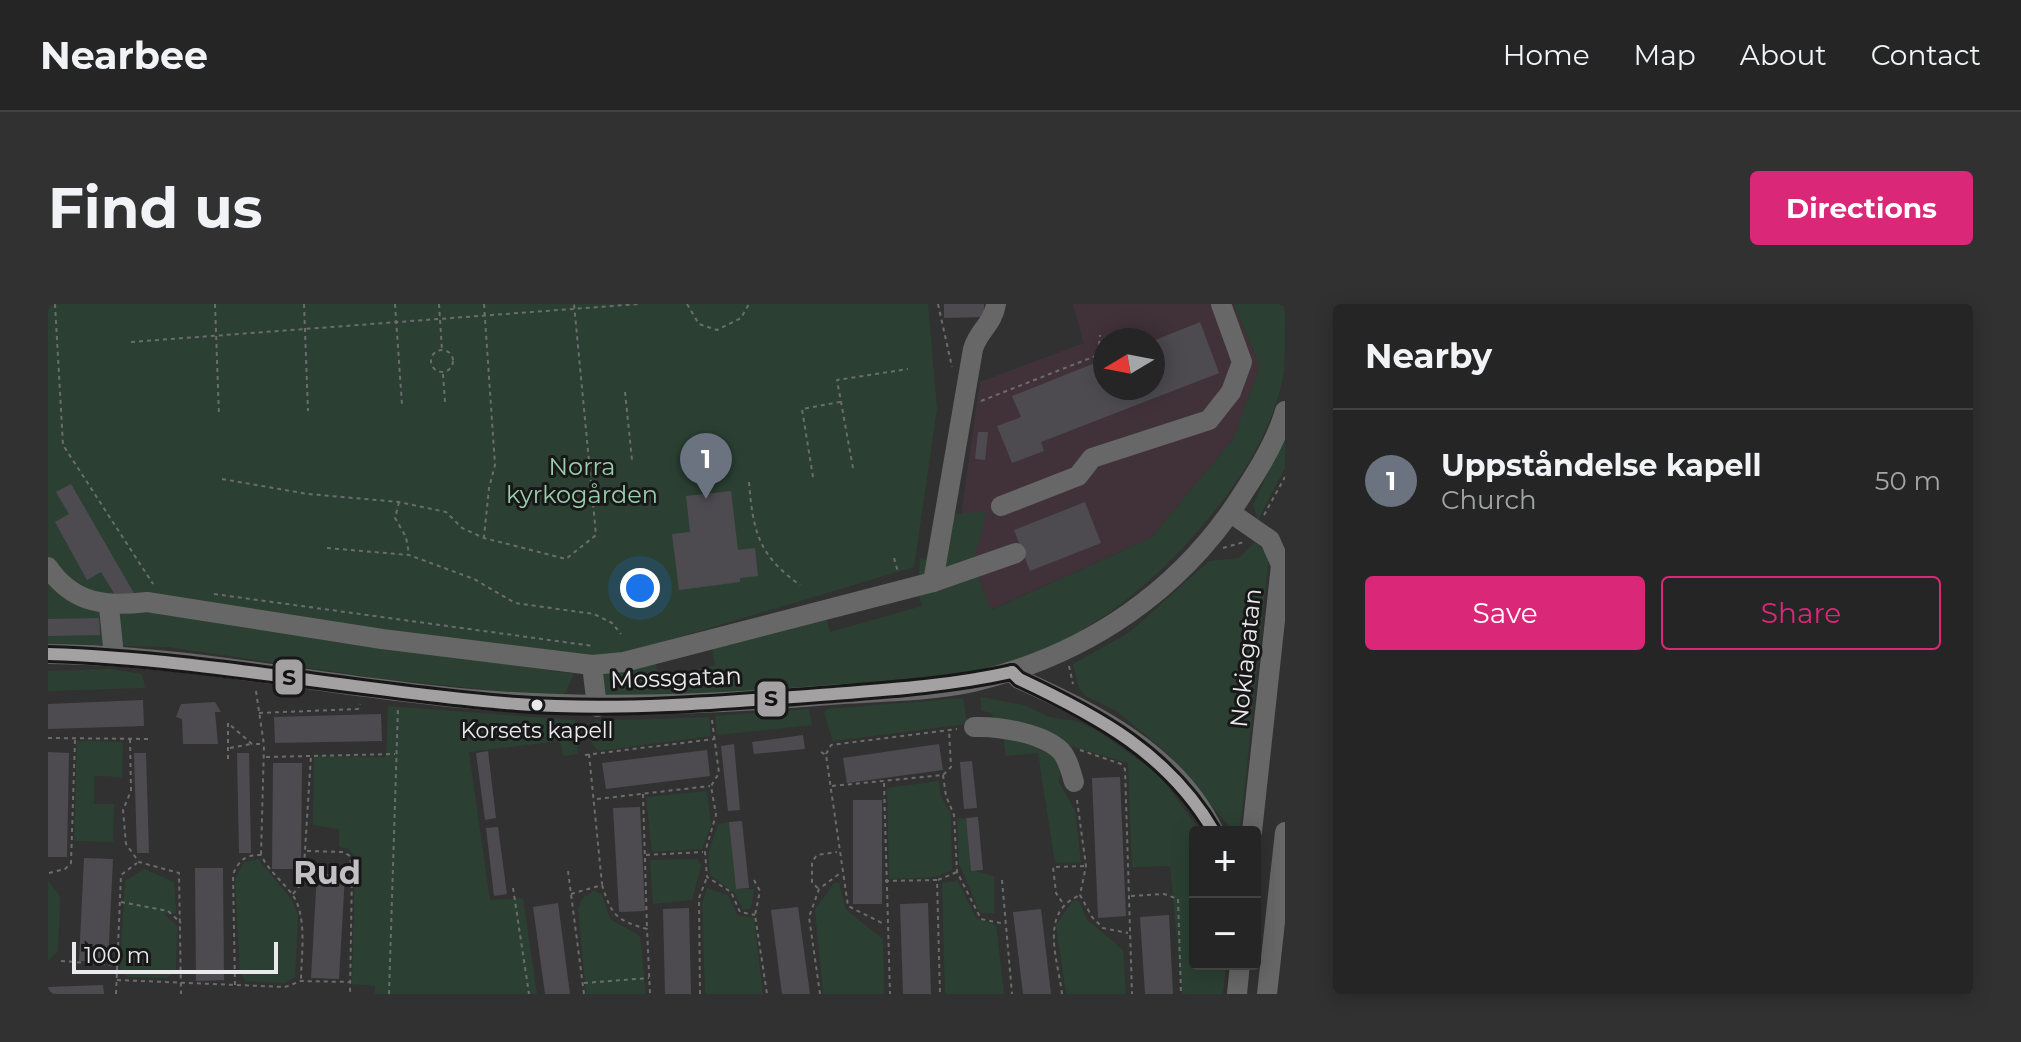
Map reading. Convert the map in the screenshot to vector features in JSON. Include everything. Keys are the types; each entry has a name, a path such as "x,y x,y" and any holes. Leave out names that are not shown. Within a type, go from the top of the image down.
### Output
{"street":[{"path":"933,582 976,339 989,327 996,304"},
{"path":"1001,506 1078,476 1092,458 1139,440 1194,428 1209,420 1231,392 1242,362 1221,304"},
{"name":"Mossgatan","path":"48,654 114,656 253,670 479,700 597,707 738,703 933,687 1012,672 1074,647 1124,618 1172,580 1203,549 1231,513 1262,463 1285,411"},
{"name":"Nokiagatan","path":"1231,513 1270,540 1282,554 1253,826"},
{"path":"48,567 56,579 88,600 109,607 147,602 382,639 592,656 624,662 933,582 1016,553"},
{"path":"109,607 114,656"},
{"path":"592,656 597,707"},
{"path":"1012,672 1019,679 1114,725 1159,760 1195,801 1210,826"},
{"path":"974,727 1001,729 1043,741 1061,751 1074,782"},
{"path":"1267,994 1271,927 1285,832"},
{"path":"1237,994 1239,970"}],"path":[{"path":"55,304 63,445 154,586"},
{"path":"215,304 219,416"},
{"path":"304,304 308,411"},
{"path":"395,304 402,405"},
{"path":"439,304 442,350"},
{"path":"484,304 495,465 489,488 484,538"},
{"path":"222,479 308,494 399,502 446,512 462,528 484,538 566,559 596,535 574,304"},
{"path":"131,342 639,304"},
{"path":"687,304 699,324 717,330 741,318 749,304"},
{"path":"938,304 951,366 956,373 969,378"},
{"path":"442,350 452,355 449,371 437,371 431,362 436,352 442,350"},
{"path":"965,403 986,400 1093,357"},
{"path":"853,468 837,380 908,369"},
{"path":"443,372 445,402"},
{"path":"625,392 632,460"},
{"path":"813,477 802,409 841,402"},
{"path":"1261,521 1285,477"},
{"path":"749,482 752,524 762,547 779,570 800,585"},
{"path":"399,502 395,518 406,537 409,555"},
{"path":"1217,550 1235,547 1248,539"},
{"path":"327,548 409,555 474,579 515,603 594,614 612,623 621,634"},
{"path":"201,592 592,656"},
{"path":"1070,660 1074,687"},
{"path":"253,670 264,745 261,855 271,875 292,894 300,912 301,981"},
{"path":"389,994 399,690"},
{"path":"259,713 358,709 363,695"},
{"path":"700,994 699,898 707,877 705,852 716,815 711,786 719,773 711,711"},
{"path":"228,759 228,723 252,744"},
{"path":"885,924 848,906 840,873 826,755 831,745 974,727"},
{"path":"831,786 943,775 951,767 949,730"},
{"path":"48,738 152,739"},
{"path":"647,929 626,923 611,912 602,885 596,800 587,755 715,738"},
{"path":"49,873 65,869 71,863 75,739"},
{"path":"130,739 131,791 123,810 126,844 139,862 179,873 181,994"},
{"path":"228,749 264,745"},
{"path":"1061,751 1079,749 1121,764 1125,769 1132,994"},
{"path":"821,752 826,755"},
{"path":"264,757 396,753"},
{"path":"292,894 303,882 311,755"},
{"path":"943,775 946,796 954,815 957,872 981,919 1005,924"},
{"path":"1074,782 1086,866 1080,895 1092,917 1103,928 1129,934"},
{"path":"884,783 885,924 890,994"},
{"path":"596,800 711,786"},
{"path":"643,794 650,994"},
{"path":"307,851 343,852 350,856 350,993 357,994"},
{"path":"646,855 705,852"},
{"path":"819,889 812,883 812,862 817,855 838,852"},
{"path":"235,985 233,874 241,859 261,855"},
{"path":"116,994 121,875 139,862"},
{"path":"1063,903 1056,893 1053,867 1086,866"},
{"path":"568,871 584,994"},
{"path":"885,881 937,880 957,872"},
{"path":"820,994 809,917 819,889 840,873"},
{"path":"707,877 731,892 740,912 755,915"},
{"path":"754,880 760,891 755,915 767,994"},
{"path":"937,880 940,994"},
{"path":"1002,880 1012,994"},
{"path":"571,894 602,885"},
{"path":"513,888 529,994"},
{"path":"1129,896 1164,894 1178,899 1181,994"},
{"path":"1062,994 1053,922 1063,903 1080,895"},
{"path":"120,902 168,911 181,923"},
{"path":"61,961 117,965"},
{"path":"582,983 649,978"},
{"path":"117,980 285,987 301,981 350,982"}],"shaded area":[{"path":"1073,304 1234,304 1260,366 1233,439 1151,538 990,610 960,523 980,382 1084,343"}],"green space":[{"name":"Norra kyrkogården","path":"48,304 928,304 937,409 914,567 606,659 155,612 574,674 563,697 383,679 168,647 48,644"},
{"path":"1234,304 1285,304 1284,371 1273,413 1264,433 1230,491 1181,549 1133,594 1080,632 1021,659 948,677 768,692 608,698 598,673 655,661 660,679 715,665 712,648 826,617 830,632 922,606 918,591 920,558 940,564 949,515 987,511 973,563 991,610 1151,538 1233,439 1260,366"},
{"path":"1285,437 1285,468 1258,520 1253,505"},
{"path":"1255,542 1269,555 1241,826 1230,826 1167,753 1118,712 1086,696 1079,688 1073,664 1130,632 1209,561 1239,558"},
{"path":"110,669 142,674 145,688 48,691 48,671"},
{"path":"981,697 1024,705 1049,717 1076,721 1098,731 1159,775 1197,826 1189,826 1189,970 1225,970 1223,994 1182,994 1170,866 1132,867 1128,763 997,724 992,714 981,710"},
{"path":"963,698 967,724 833,741 824,713 828,709"},
{"path":"388,706 575,720 578,754 563,756 560,741 469,752 490,900 523,898 537,994 375,994 375,986 352,984 355,858 349,849 339,847 339,829 313,825 314,756 386,757"},
{"path":"809,709 812,725 717,735 715,716"},
{"path":"709,717 711,736 599,751 590,738 594,721"},
{"path":"1003,736 1055,754 1062,761 1059,782 1075,811 1081,862 1055,863 1038,753 1006,756"},
{"path":"77,741 123,742 122,777 94,776 94,804 114,804 113,842 74,841"},
{"path":"939,781 941,797 951,814 952,870 936,877 889,879 887,788"},
{"path":"707,791 711,825 702,849 652,852 646,797"},
{"path":"966,818 971,870 994,876 994,913 980,913 959,863 957,819"},
{"path":"729,822 736,889 754,889 751,908 743,910 735,893 710,875 708,855 718,824"},
{"path":"258,859 292,900 298,914 295,977 285,983 245,981 240,971 235,880 244,862"},
{"path":"698,859 701,866 692,900 653,904 650,860"},
{"path":"144,869 174,882 176,913 165,914 177,927 176,971 167,978 127,977 120,968 125,881"},
{"path":"48,881 60,896 58,951 48,961"},
{"path":"958,881 976,918 996,925 1004,994 945,994 942,883"},
{"path":"835,882 839,883 846,910 883,939 884,994 823,994 815,909"},
{"path":"707,888 728,895 737,915 754,918 763,994 705,994 702,904"},
{"path":"594,890 602,895 610,919 640,936 646,994 586,994 578,908 583,898"},
{"path":"1073,901 1079,901 1087,920 1123,950 1126,994 1066,994 1056,925"}],"building":[{"path":"944,304 984,304 985,317 944,318"},
{"path":"1200,322 1219,373 1165,394 1165,336"},
{"path":"1093,364 1093,400 1149,400 1041,442 1044,451 1012,463 997,426 1021,417 1012,396"},
{"path":"978,432 988,432 985,460 975,459"},
{"path":"71,484 135,595 120,603 101,572 87,580 55,522 69,514 56,492"},
{"path":"731,491 738,550 755,548 758,576 740,578 740,582 679,590 672,534 690,532 686,496"},
{"path":"1085,502 1101,543 1030,571 1014,530"},
{"path":"99,618 100,635 48,636 48,619"},
{"path":"143,700 144,726 48,729 48,704"},
{"path":"215,702 221,712 215,712 218,744 183,744 182,719 176,717 181,704"},
{"path":"381,714 382,741 275,743 274,717"},
{"path":"803,735 805,749 754,754 752,742"},
{"path":"734,744 740,810 728,811 721,746"},
{"path":"939,744 943,770 847,783 843,758"},
{"path":"707,750 710,776 606,789 602,763"},
{"path":"488,751 496,818 485,820 476,753"},
{"path":"48,752 69,753 67,857 48,857"},
{"path":"134,753 146,753 149,853 137,853"},
{"path":"237,753 249,753 251,853 239,853"},
{"path":"972,761 977,808 964,809 960,762"},
{"path":"273,763 302,763 301,869 272,869"},
{"path":"1120,777 1126,916 1098,918 1092,778"},
{"path":"853,800 882,800 882,904 853,904"},
{"path":"640,807 645,911 619,912 613,808"},
{"path":"978,817 983,870 971,871 966,818"},
{"path":"742,821 749,888 736,889 729,822"},
{"path":"498,827 507,894 494,896 486,828"},
{"path":"84,858 113,859 108,963 79,961"},
{"path":"195,868 223,868 224,980 196,981"},
{"path":"317,873 345,875 339,979 311,978"},
{"path":"558,903 570,994 545,994 533,907"},
{"path":"928,903 931,994 903,994 900,904"},
{"path":"798,907 810,994 782,994 771,910"},
{"path":"689,908 691,994 665,994 663,909"},
{"path":"1041,909 1051,994 1023,994 1013,912"},
{"path":"1169,915 1173,994 1145,994 1140,917"},
{"path":"103,985 104,994 48,994 48,987"}],"transit line":[{"name":"S","path":"48,654 166,662 458,699 593,707 706,703 869,691 941,684 1012,672"},
{"name":"S","path":"1012,672 1019,679 1104,723 1129,740 1176,780 1210,826"}],"place":[{"name":"Uppståndelse kapell","path":"706,499"},
{"name":"Korsets kapell","path":"537,705"}],"district":[{"name":"Rud","path":"327,873"}]}
